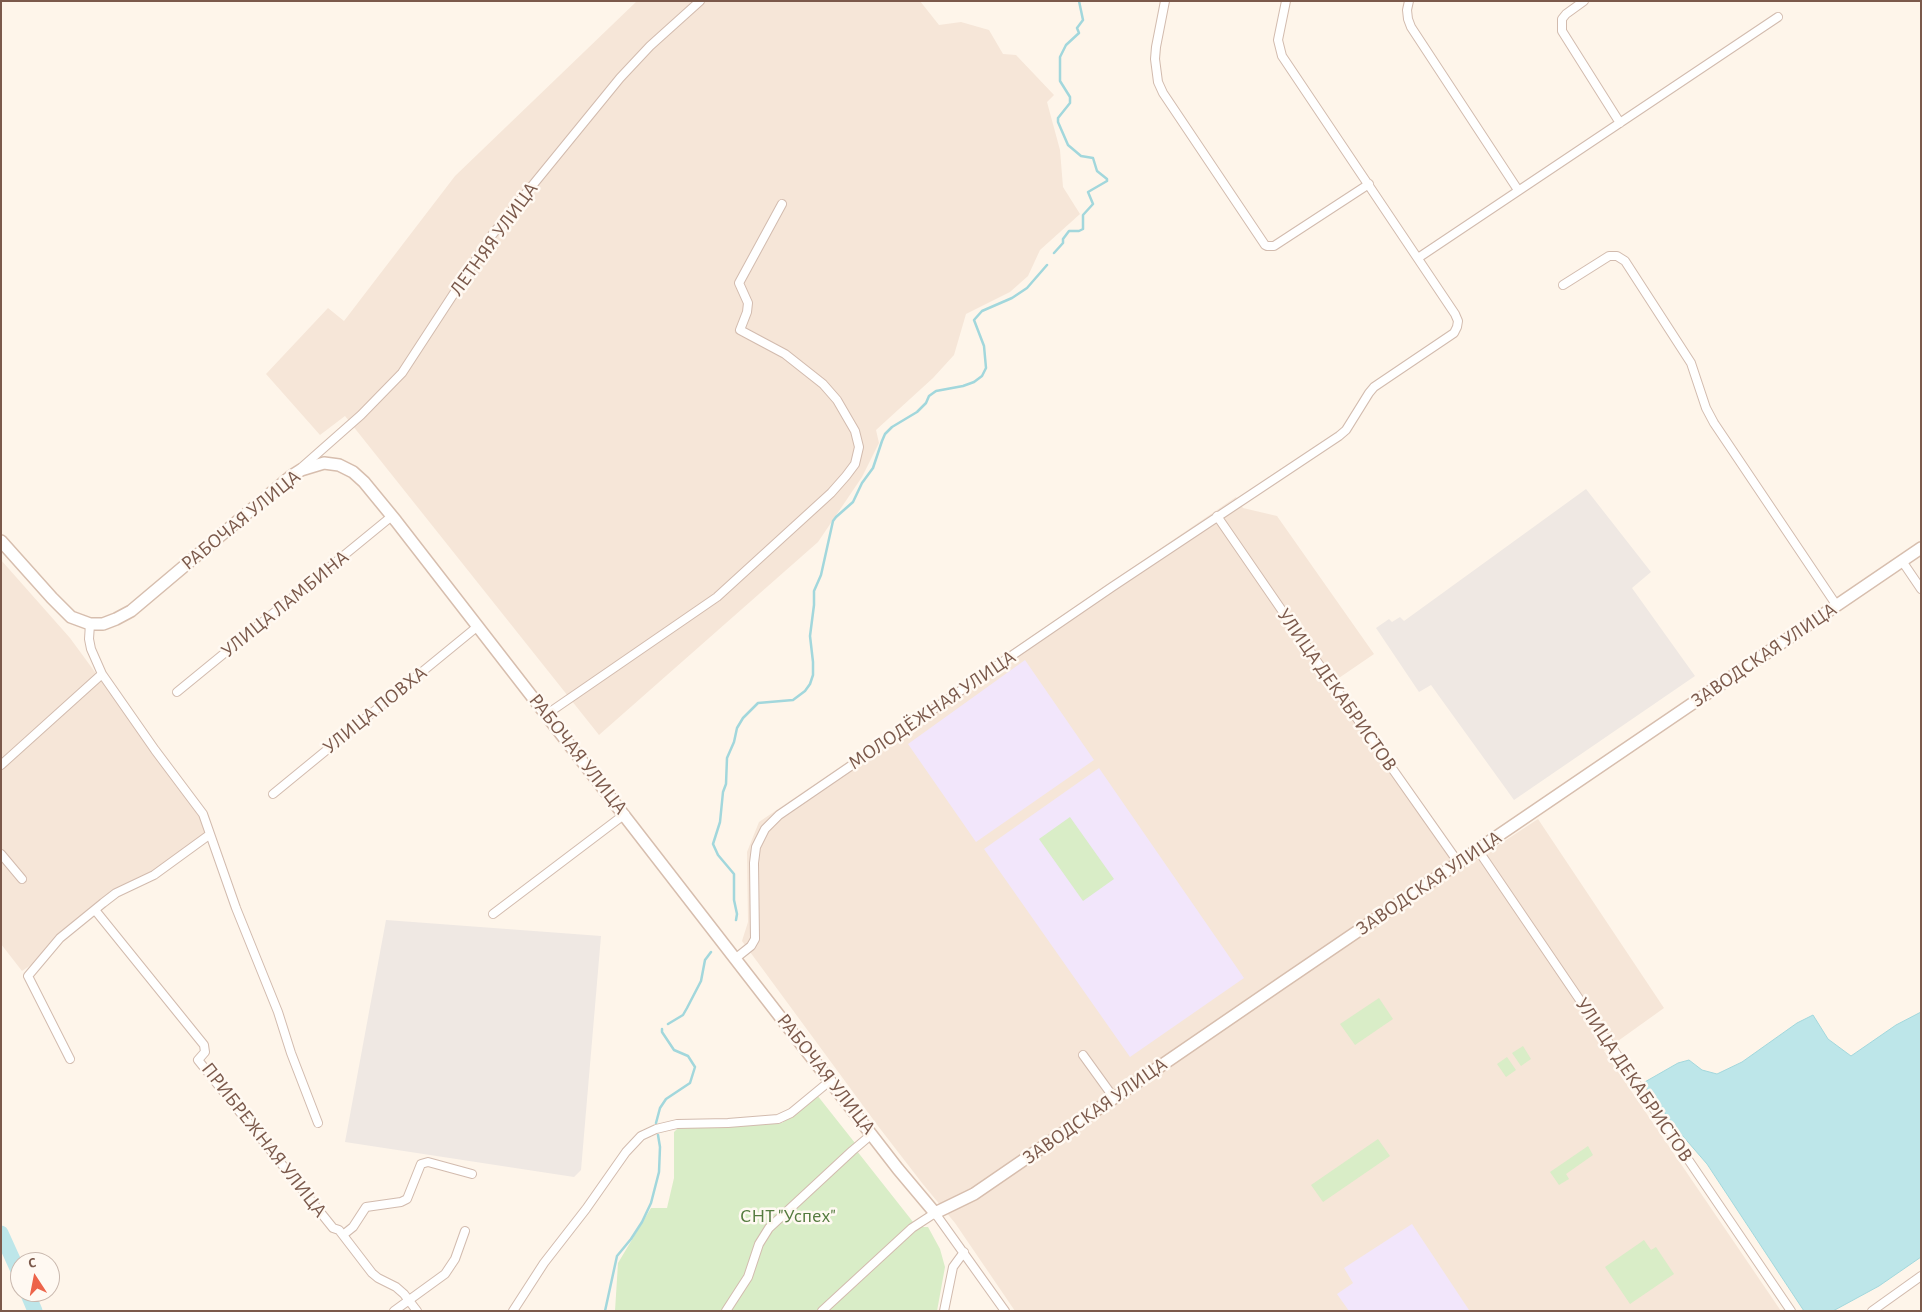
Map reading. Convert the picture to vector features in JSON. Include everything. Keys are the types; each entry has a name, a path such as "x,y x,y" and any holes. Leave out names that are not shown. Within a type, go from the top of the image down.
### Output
{"street":[{"name":"ЛЕТНЯЯ УЛИЦА","path":"290,477 354,422 402,372 427,336 471,264 504,220 620,78 650,46 700,1"},
{"path":"1165,1 1156,47 1155,59 1158,82 1163,94 1265,245 1274,246 1369,184"},
{"path":"1286,1 1278,40 1282,56 1418,258 1778,17"},
{"path":"1409,1 1407,10 1411,27 1518,190"},
{"path":"1584,1 1562,19 1560,24 1562,31 1620,123"},
{"path":"547,714 716,597 831,493 855,464 858,447 855,431 842,407 828,389 808,370 785,354 740,330 747,312 748,303 740,283 782,204"},
{"path":"1564,285 1609,256 1617,256 1625,261 1691,363 1706,408 1714,423 1837,606"},
{"name":"МОЛОДЁЖНАЯ УЛИЦА","path":"736,958 751,946 755,939 754,863 756,847 765,829 779,815 1217,516 1339,436 1346,430 1374,387 1454,333 1458,321 1455,314 1418,258"},
{"name":"РАБОЧАЯ УЛИЦА","path":"1,541 52,598 72,617 90,624 103,624 116,620 130,611 290,477 301,470 324,463 339,465 353,472 364,482 392,516 935,1213 1005,1311"},
{"name":"УЛИЦА ЛАМБИНА","path":"177,692 392,516"},
{"name":"УЛИЦА ДЕКАБРИСТОВ","path":"1217,516 1458,862"},
{"name":"ЗАВОДСКАЯ УЛИЦА","path":"935,1213 974,1194 1458,862 1921,548"},
{"path":"1902,561 1921,589"},
{"path":"90,624 89,639 91,649 102,674 202,814 278,1012 318,1124"},
{"name":"УЛИЦА ПОВХА","path":"273,794 478,626"},
{"path":"1,765 102,674"},
{"path":"494,914 624,814"},
{"path":"70,1059 28,976 60,938 95,910 116,894 154,875 209,835"},
{"name":"УЛИЦА ДЕКАБРИСТОВ","path":"1478,850 1790,1311"},
{"path":"1,854 22,879"},
{"name":"ПРИБРЕЖНАЯ УЛИЦА","path":"95,910 204,1045 205,1052 198,1060 333,1228 336,1228 343,1235 372,1273 396,1287 417,1311"},
{"path":"1083,1055 1114,1098"},
{"path":"513,1311 544,1263 641,1136 667,1126 690,1122 728,1123 778,1119 791,1113 831,1080"},
{"path":"726,1311 748,1277 759,1244 769,1228 852,1150 872,1134"},
{"path":"343,1235 366,1207 401,1202 407,1198 421,1164 428,1162 472,1174"},
{"path":"822,1311 912,1228 935,1213"},
{"path":"394,1311 445,1274 455,1259 466,1231"},
{"path":"944,1311 953,1267 964,1252"},
{"path":"1872,1311 1921,1276"}],"shaded area":[{"path":"637,1 920,1 939,25 961,22 989,30 1003,54 1016,55 1054,95 1047,102 1060,150 1063,187 1080,214 1040,250 1028,276 1010,292 966,314 954,355 933,378 876,430 879,443 862,477 818,542 599,735 345,416 320,435 266,374 328,308 344,321 455,176"},
{"path":"1586,489 1651,572 1632,588 1695,676 1514,800 1431,685 1419,692 1376,628 1389,619 1392,622 1400,617 1404,621"},
{"path":"1236,497 1243,508 1277,516 1374,654 1336,680 1465,867 1538,819 1664,1008 1604,1051 1781,1311 1015,1311 955,1223 878,1126 742,941 748,922 747,852 759,822"},
{"path":"1,560 70,638 204,821 205,834 59,936 34,963 22,971 1,944"},
{"path":"1025,660 1094,760 976,842 908,744"},
{"path":"1099,768 1244,978 1130,1057 984,849"},
{"path":"386,920 601,936 581,1170 574,1177 345,1142"},
{"path":"1412,1224 1469,1310 1349,1311 1337,1294 1353,1283 1344,1268"}],"green space":[{"path":"1070,817 1114,879 1083,901 1039,839"},
{"path":"1379,998 1393,1019 1355,1045 1340,1024"},
{"path":"1523,1046 1531,1059 1521,1066 1512,1053"},
{"path":"1507,1057 1516,1070 1506,1077 1497,1064"},
{"name":"СНТ \"Успех\"","path":"817,1095 855,1143 853,1146 917,1227 928,1227 940,1249 945,1267 937,1311 615,1311 618,1263 651,1208 667,1208 674,1178 674,1132 680,1126 782,1123"},
{"path":"1378,1139 1390,1156 1323,1202 1311,1185"},
{"path":"1588,1146 1593,1155 1566,1174 1569,1179 1559,1185 1550,1172"},
{"path":"1644,1240 1651,1250 1656,1247 1674,1274 1630,1304 1605,1267"}],"water":[{"path":"1921,1012 1921,1257 1879,1286 1833,1311 1804,1311 1707,1164 1675,1127 1643,1083 1678,1063 1689,1060 1702,1070 1717,1074 1742,1062 1797,1023 1813,1015 1828,1039 1851,1056 1896,1025"}],"waterway":[{"path":"1054,253 1063,243 1063,239 1069,231 1083,229 1083,215 1093,204 1088,192 1107,181 1097,171 1093,158 1081,156 1068,145 1058,122 1058,118 1070,103 1070,97 1060,81 1060,57 1066,45 1079,33 1077,28 1083,20 1079,1"},
{"path":"736,920 734,874 718,855 713,844 720,822 723,792 726,784 727,758 734,742 737,728 743,718 758,703 793,700 805,691 810,684 813,675 810,636 814,591 821,575 833,521 853,502 862,483 873,468 885,434 892,427 917,412 926,403 929,396 936,391 963,386 974,382 982,376 986,368 984,346 974,320 982,311 1012,298 1027,288 1047,265"},
{"path":"668,1024 683,1015 701,981 705,960 711,952"},
{"path":"656,1123 660,1108 666,1099 690,1083 695,1067 688,1056 674,1050 662,1029"},
{"path":"605,1311 617,1256 642,1222 651,1203 659,1172 660,1147 658,1135"},
{"path":"1,1233 10,1253"},
{"path":"31,1302 35,1311"}]}
